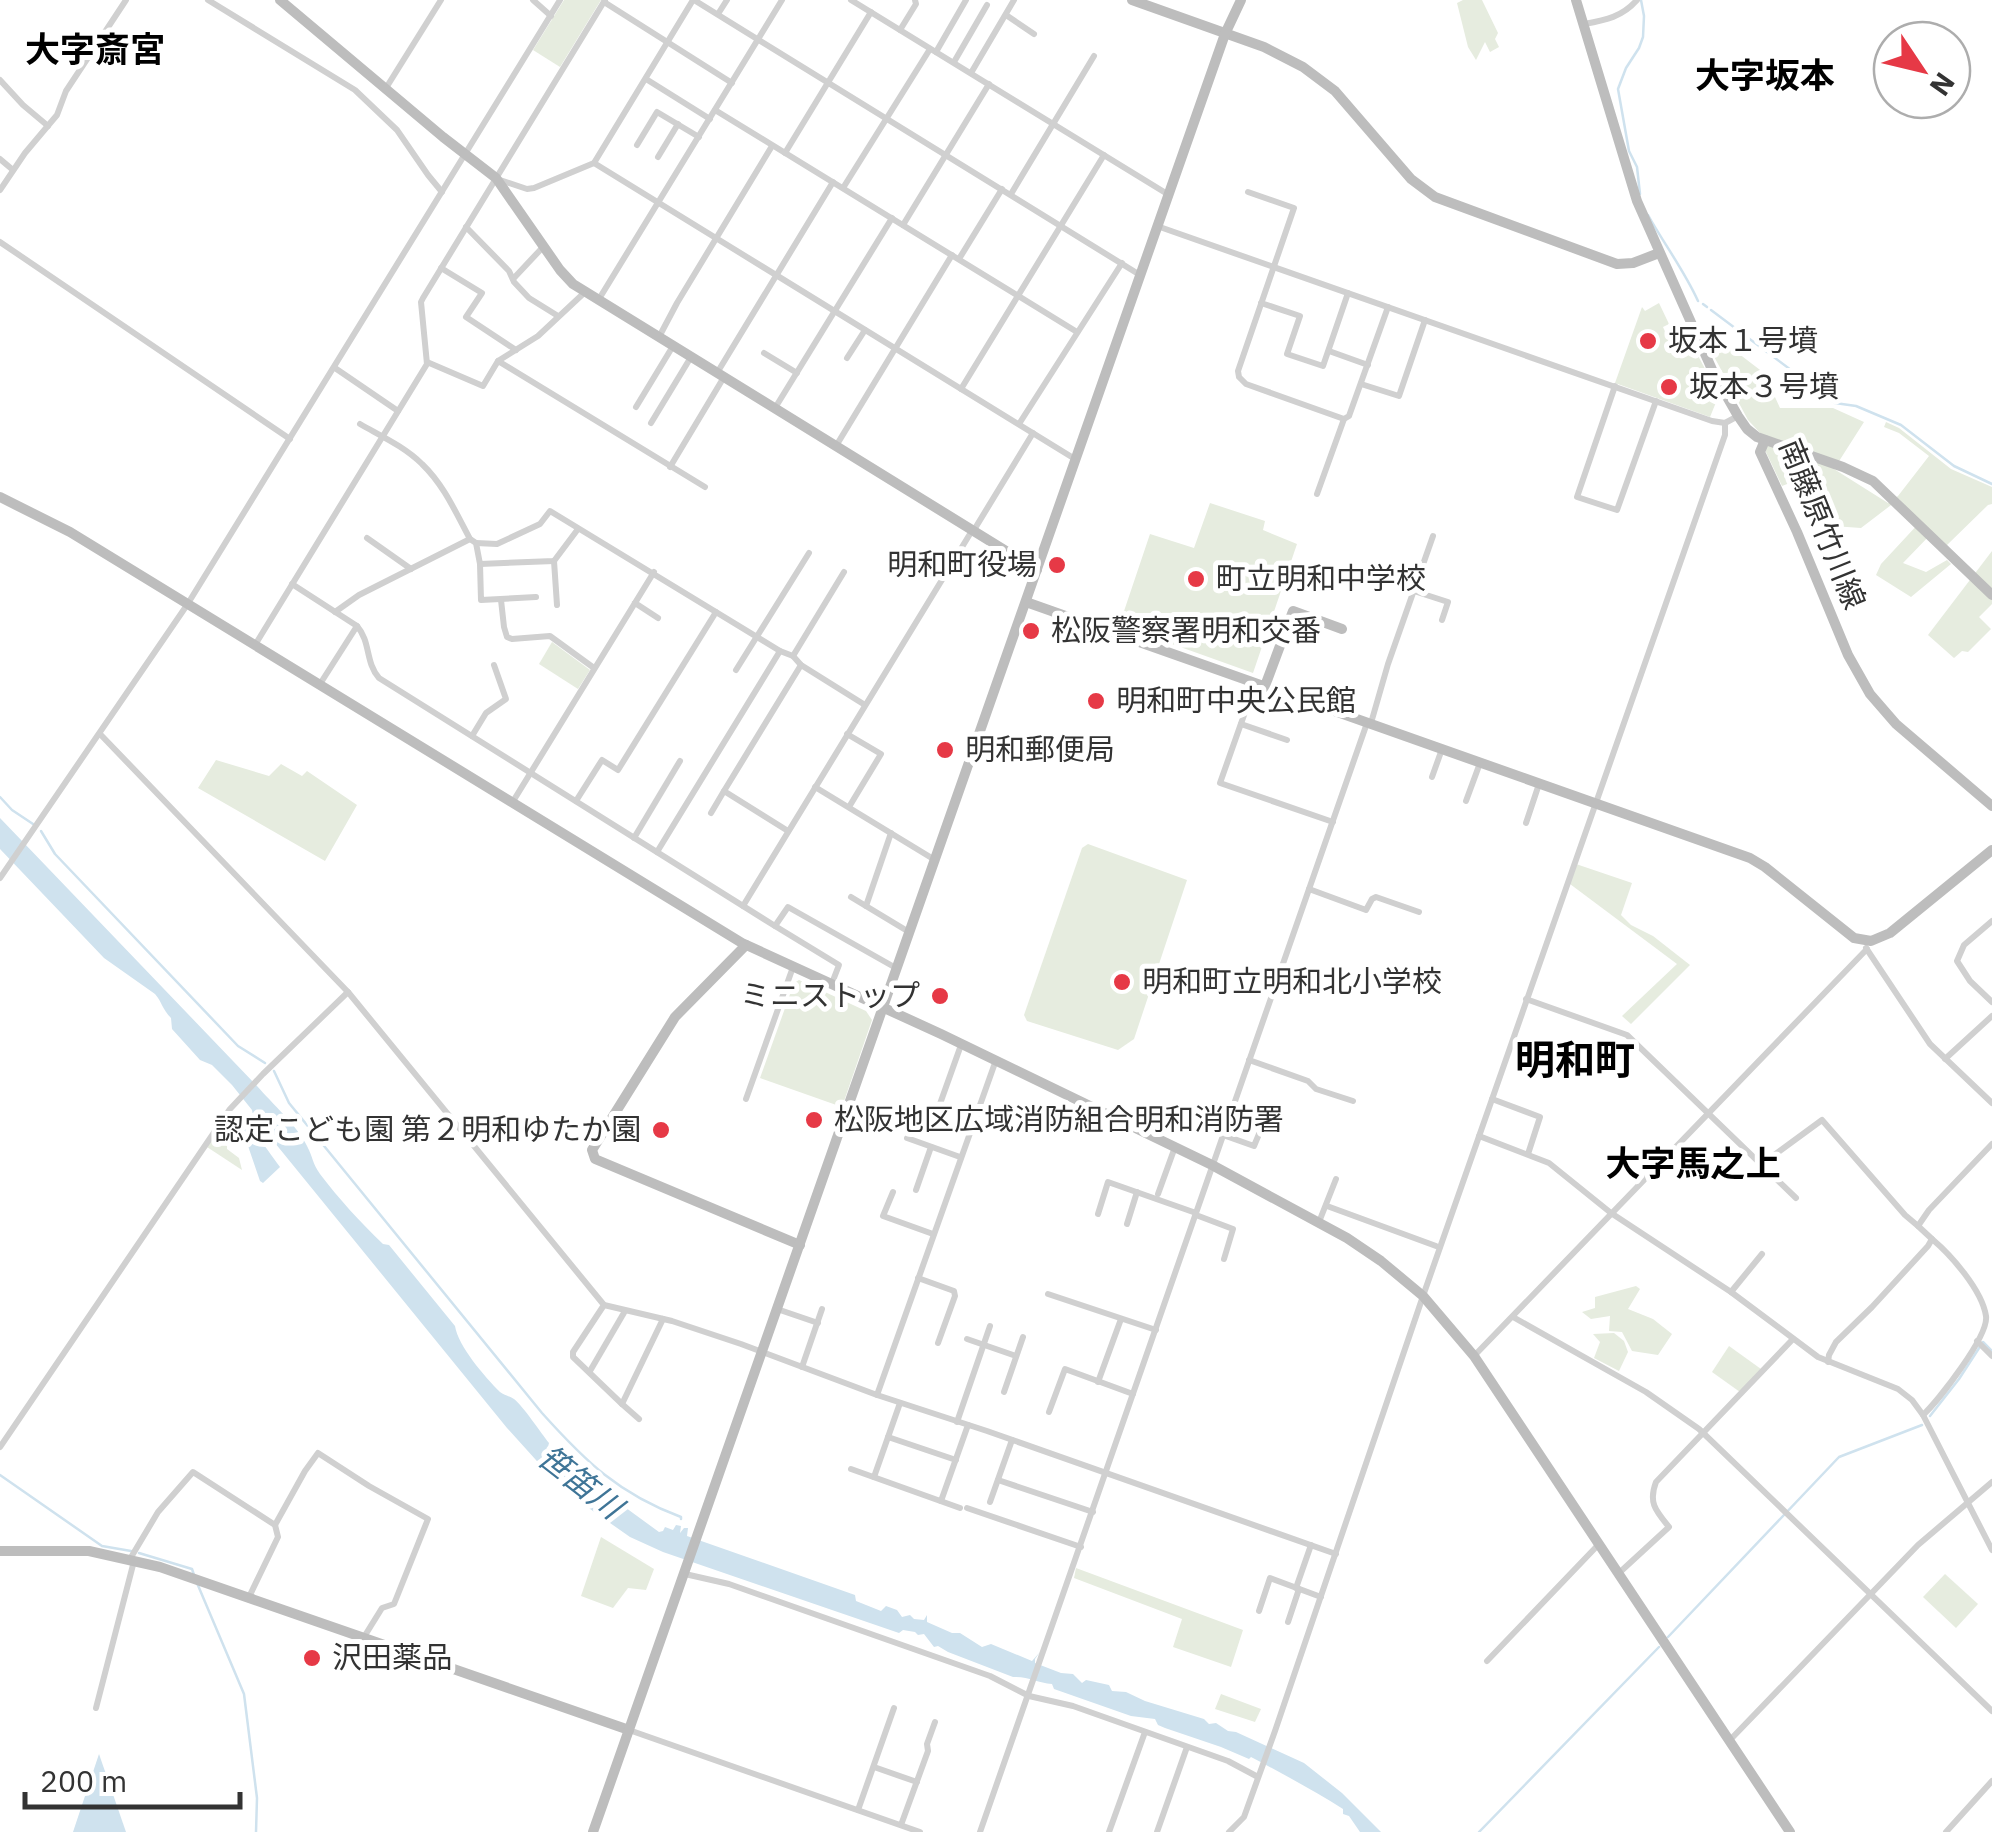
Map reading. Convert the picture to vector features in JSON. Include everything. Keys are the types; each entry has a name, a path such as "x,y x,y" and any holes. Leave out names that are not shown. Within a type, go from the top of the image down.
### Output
{"street":[{"path":"0,190 56,115 66,90 126,0"},
{"path":"208,0 356,90 397,130 442,192"},
{"path":"280,0 465,155 496,178 527,189 594,164 694,0 1141,275"},
{"path":"385,89 441,0"},
{"path":"533,0 550,16"},
{"path":"2,875 187,605 560,0"},
{"path":"718,14 727,0"},
{"path":"599,300 782,0"},
{"path":"851,0 1168,195"},
{"path":"900,30 915,0"},
{"path":"843,188 966,0"},
{"path":"972,73 1014,0"},
{"path":"1132,0 1282,54 1316,76 1345,102 1412,179 1435,197 1616,263 1633,263 1659,252"},
{"path":"594,1832 1168,195 1225,34 1241,0"},
{"name":"南藤原竹川線","path":"1576,0 1637,201 1700,346 1738,416 1752,434 1764,440 1760,452 1848,655 1870,694 1896,724 1992,806"},
{"path":"1584,24 1617,17 1637,0"},
{"path":"255,646 427,362 421,302 605,1 732,83"},
{"path":"954,62 987,5"},
{"path":"785,153 871,12"},
{"path":"1006,14 1034,34"},
{"path":"1012,194 1094,56"},
{"path":"646,79 710,118"},
{"path":"0,80 48,126"},
{"path":"903,224 989,84"},
{"path":"715,110 1077,332"},
{"path":"637,145 658,112 699,136"},
{"path":"658,157 678,124"},
{"path":"660,337 772,146"},
{"path":"961,389 1104,156"},
{"path":"0,158 13,170"},
{"path":"594,164 1076,460"},
{"path":"496,178 567,280 1037,570"},
{"path":"670,467 776,275 833,182"},
{"path":"836,446 1002,189"},
{"path":"1248,192 1294,208 1238,377 1246,384 1344,419"},
{"path":"775,408 892,218"},
{"path":"1158,226 1712,421 1725,423 1738,416"},
{"path":"466,227 529,298 558,316"},
{"path":"0,242 290,439"},
{"path":"513,279 543,247"},
{"path":"1019,424 1122,263"},
{"path":"441,268 482,293 466,318 516,350"},
{"path":"427,362 483,386 498,361 538,336 585,292"},
{"path":"1262,302 1300,316 1287,354 1323,366 1348,293"},
{"path":"1318,494 1388,307"},
{"path":"1361,384 1398,396 1426,320"},
{"path":"847,358 865,330"},
{"path":"636,406 674,346"},
{"path":"1328,351 1368,365"},
{"path":"764,352 798,372"},
{"path":"651,423 691,357"},
{"path":"498,361 705,487"},
{"path":"334,368 398,411"},
{"path":"1615,386 1577,497 1617,510 1656,401"},
{"path":"1230,1832 1244,1817 1274,1734 1725,423"},
{"path":"360,424 422,463 448,496 473,541 480,564 481,600 536,597"},
{"path":"742,906 1033,433"},
{"path":"1764,440 1843,466 1873,481 1992,594"},
{"path":"0,497 70,532 746,946 962,1044 1212,1165 1382,1261 1423,1296 1474,1356 1790,1832"},
{"path":"335,612 359,595 473,541 497,544 540,524 550,510 793,656 865,705"},
{"path":"557,605 554,561 578,529"},
{"path":"980,1832 1432,536"},
{"path":"367,538 411,569"},
{"path":"736,670 808,553"},
{"path":"480,564 554,561"},
{"path":"511,804 654,572"},
{"path":"793,656 844,572"},
{"path":"292,584 357,626 366,638 376,675 839,965 831,984"},
{"path":"1414,590 1448,602 1442,620"},
{"path":"501,600 508,637 550,636 594,668"},
{"path":"1026,602 1758,862 1866,946 1930,1044 1992,1103"},
{"path":"635,603 658,618"},
{"path":"1332,822 1220,783 1240,724 1292,611 1342,629"},
{"path":"576,801 602,760 618,770 716,612"},
{"path":"320,686 357,626"},
{"path":"657,852 780,651"},
{"path":"472,736 486,712 506,699 494,665"},
{"path":"711,813 801,665"},
{"path":"1240,724 1287,740"},
{"path":"100,734 348,992 604,1305 663,1319 762,1352 1336,1554"},
{"path":"848,734 881,754 849,808"},
{"path":"1432,777 1442,749"},
{"path":"634,838 680,762"},
{"path":"1466,801 1480,763"},
{"path":"1526,823 1539,784"},
{"path":"815,787 936,860"},
{"path":"724,791 788,830"},
{"path":"866,906 891,833"},
{"path":"1474,1356 1866,946 1890,933 1992,850"},
{"path":"1309,889 1366,910 1376,898 1419,912"},
{"path":"852,897 910,932"},
{"path":"775,926 788,907 896,968"},
{"path":"1992,921 1964,945 1957,962 1992,1002"},
{"path":"746,946 676,1017 592,1150 595,1159 800,1245"},
{"path":"746,1099 793,967"},
{"path":"0,1446 232,1107 348,992"},
{"path":"1526,999 1627,1036 1796,1198"},
{"path":"1946,1059 1992,1016"},
{"path":"936,1115 962,1044"},
{"path":"877,1395 996,1060"},
{"path":"1249,1060 1308,1080 1316,1089 1352,1101"},
{"path":"1492,1099 1540,1117 1528,1154"},
{"path":"1762,1164 1822,1120 1962,1270 1986,1313 1987,1323 1934,1405 1923,1415"},
{"path":"1222,1135 1254,1146 1259,1134"},
{"path":"1478,1136 1548,1163 1611,1213 1828,1362 1898,1389 1912,1400 1992,1550"},
{"path":"908,1138 960,1157"},
{"path":"1918,1226 1992,1144"},
{"path":"916,1190 931,1147"},
{"path":"1158,1194 1175,1147"},
{"path":"1319,1222 1336,1180"},
{"path":"1098,1214 1108,1182 1138,1192 1230,1226 1233,1230 1224,1260"},
{"path":"893,1192 884,1216 933,1234"},
{"path":"1127,1224 1138,1192"},
{"path":"1326,1206 1436,1246"},
{"path":"1828,1362 1836,1342 1932,1239"},
{"path":"1731,1292 1762,1254"},
{"path":"918,1278 954,1292 938,1343"},
{"path":"1048,1294 1156,1330"},
{"path":"604,1305 573,1357 638,1419"},
{"path":"777,1309 818,1323"},
{"path":"802,1366 822,1309"},
{"path":"590,1371 625,1311"},
{"path":"1513,1318 1646,1392 1703,1434 1992,1711"},
{"path":"622,1404 663,1319"},
{"path":"1098,1382 1122,1319"},
{"path":"957,1422 990,1326"},
{"path":"1004,1392 1023,1337"},
{"path":"968,1339 1016,1356"},
{"path":"1619,1573 1669,1527 1651,1502 1656,1482 1793,1339"},
{"path":"1977,1342 1992,1356"},
{"path":"1049,1412 1065,1370 1134,1394"},
{"path":"874,1477 900,1403"},
{"path":"941,1501 968,1425"},
{"path":"888,1438 956,1460"},
{"path":"990,1502 1012,1440"},
{"path":"275,1526 318,1454 428,1519 394,1604 382,1608 364,1638"},
{"path":"850,1469 1080,1548"},
{"path":"96,1708 133,1555 158,1512 194,1472 275,1526 278,1536 249,1597"},
{"path":"998,1480 1092,1512"},
{"path":"1729,1741 1918,1545 1992,1482"},
{"path":"1487,1661 1599,1544"},
{"path":"1288,1622 1311,1545"},
{"path":"0,1551 77,1550 133,1555 920,1832"},
{"path":"684,1574 729,1584 990,1676 1029,1694 1228,1761 1258,1777"},
{"path":"1259,1611 1270,1578 1321,1597"},
{"path":"858,1810 894,1708"},
{"path":"901,1825 936,1722"},
{"path":"1109,1832 1146,1732"},
{"path":"1157,1832 1187,1747"},
{"path":"874,1767 917,1782"},
{"path":"1946,1832 1992,1781"}],"shaded area":[{"path":"564,0 601,0 560,67 533,50"},
{"path":"1482,0 1498,33 1495,39 1499,47 1490,52 1485,42 1476,60 1468,47 1457,3"},
{"path":"1659,303 1669,324 1663,327 1677,358 1695,350 1719,395 1710,417 1615,383 1642,307 1645,311"},
{"path":"1717,337 1764,373 1780,408 1833,408 1864,422 1834,469 1888,503 1929,456 1899,433 1884,427 1886,422 1951,469 1992,487 1992,504 1946,546 1932,533 1903,563 1926,572 1947,560 1951,564 1911,597 1876,575 1881,564 1920,522 1899,499 1861,528 1833,526 1800,479 1782,486 1762,435 1748,420 1710,349"},
{"path":"1210,503 1265,521 1263,530 1297,544 1253,673 1144,634 1145,628 1121,620 1150,534 1194,548"},
{"path":"1992,551 1992,604 1979,617 1991,629 1968,652 1962,651 1954,658 1928,635"},
{"path":"552,642 590,670 578,689 539,664"},
{"path":"216,760 269,776 281,764 302,776 307,771 357,805 325,861 198,788"},
{"path":"1088,844 1187,880 1134,1039 1118,1050 1027,1021 1024,1015 1082,848"},
{"path":"1576,864 1632,883 1621,915 1690,965 1631,1024 1622,1016 1677,964 1570,884"},
{"path":"799,980 866,1011 872,1020 842,1107 760,1078 794,983"},
{"path":"230,1115 241,1124 227,1149 239,1158 242,1170 207,1147"},
{"path":"1636,1286 1640,1289 1628,1309 1653,1319 1672,1334 1658,1355 1632,1351 1622,1332 1609,1331 1610,1316 1591,1319 1582,1312 1595,1308 1595,1297"},
{"path":"1614,1333 1624,1341 1628,1352 1619,1371 1594,1358 1600,1342 1593,1334"},
{"path":"1729,1346 1761,1369 1740,1392 1712,1372"},
{"path":"601,1537 654,1569 646,1590 628,1588 613,1608 581,1596"},
{"path":"1076,1568 1243,1630 1231,1667 1173,1647 1182,1619 1074,1578"},
{"path":"1945,1574 1978,1604 1956,1628 1923,1597"},
{"path":"1221,1694 1261,1709 1255,1722 1215,1709"}],"water":[{"name":"笹笛川","path":"0,818 291,1123 327,1183 374,1236 389,1245 455,1326 467,1352 487,1378 527,1413 549,1443 546,1455 551,1459 659,1532 665,1527 673,1530 676,1525 681,1526 680,1533 688,1528 687,1536 855,1595 856,1601 881,1611 886,1606 902,1617 910,1615 924,1620 927,1615 927,1622 960,1633 982,1647 991,1644 1032,1661 1040,1652 1035,1663 1073,1674 1082,1683 1086,1680 1109,1685 1112,1691 1126,1692 1209,1724 1216,1723 1304,1763 1342,1793 1381,1832 1360,1832 1343,1809 1251,1757 1165,1728 1155,1719 1131,1716 1054,1689 1052,1684 1013,1677 934,1647 924,1634 903,1630 899,1633 663,1552 630,1537 563,1490 507,1428 253,1116 232,1085 212,1065 200,1060 172,1029 171,1018 155,994 104,958 0,849"},
{"path":"242,1124 258,1137 280,1167 263,1183 248,1146 253,1141 245,1145 236,1132"},
{"path":"99,1754 126,1832 73,1832"}],"waterway":[{"path":"1640,194 1618,89 1643,37 1641,0"},
{"path":"1648,215 1698,301"},
{"path":"1703,304 1707,307"},
{"path":"1711,310 1835,403 1856,406 1901,425 1954,466 1992,484"},
{"path":"0,797 33,824"},
{"path":"41,831 55,854 238,1046 265,1063"},
{"name":"笹笛川","path":"274,1071 289,1103 542,1413 605,1475 681,1519"},
{"path":"1930,1416 1983,1342 1992,1351"},
{"path":"1668,1637 1839,1457 1922,1425"},
{"path":"0,1475 102,1546 131,1551"},
{"path":"139,1553 192,1569 194,1575"},
{"path":"197,1583 244,1694 257,1798 256,1832"},
{"path":"1479,1832 1659,1647"}],"place":[{"name":"坂本１号墳","path":"1648,341"},
{"name":"坂本３号墳","path":"1669,387"},
{"name":"明和町役場","path":"1057,565"},
{"name":"町立明和中学校","path":"1196,579"},
{"name":"松阪警察署明和交番","path":"1031,631"},
{"name":"明和町中央公民館","path":"1096,701"},
{"name":"明和郵便局","path":"945,750"},
{"name":"明和町立明和北小学校","path":"1122,982"},
{"name":"ミニストップ","path":"940,996"},
{"name":"松阪地区広域消防組合明和消防署","path":"814,1120"},
{"name":"認定こども園 第２明和ゆたか園","path":"661,1130"},
{"name":"沢田薬品","path":"312,1658"}],"district":[{"name":"大字斎宮","path":"95,50"},
{"name":"大字坂本","path":"1765,76"},
{"name":"明和町","path":"1575,1060"},
{"name":"大字馬之上","path":"1693,1164"}]}
